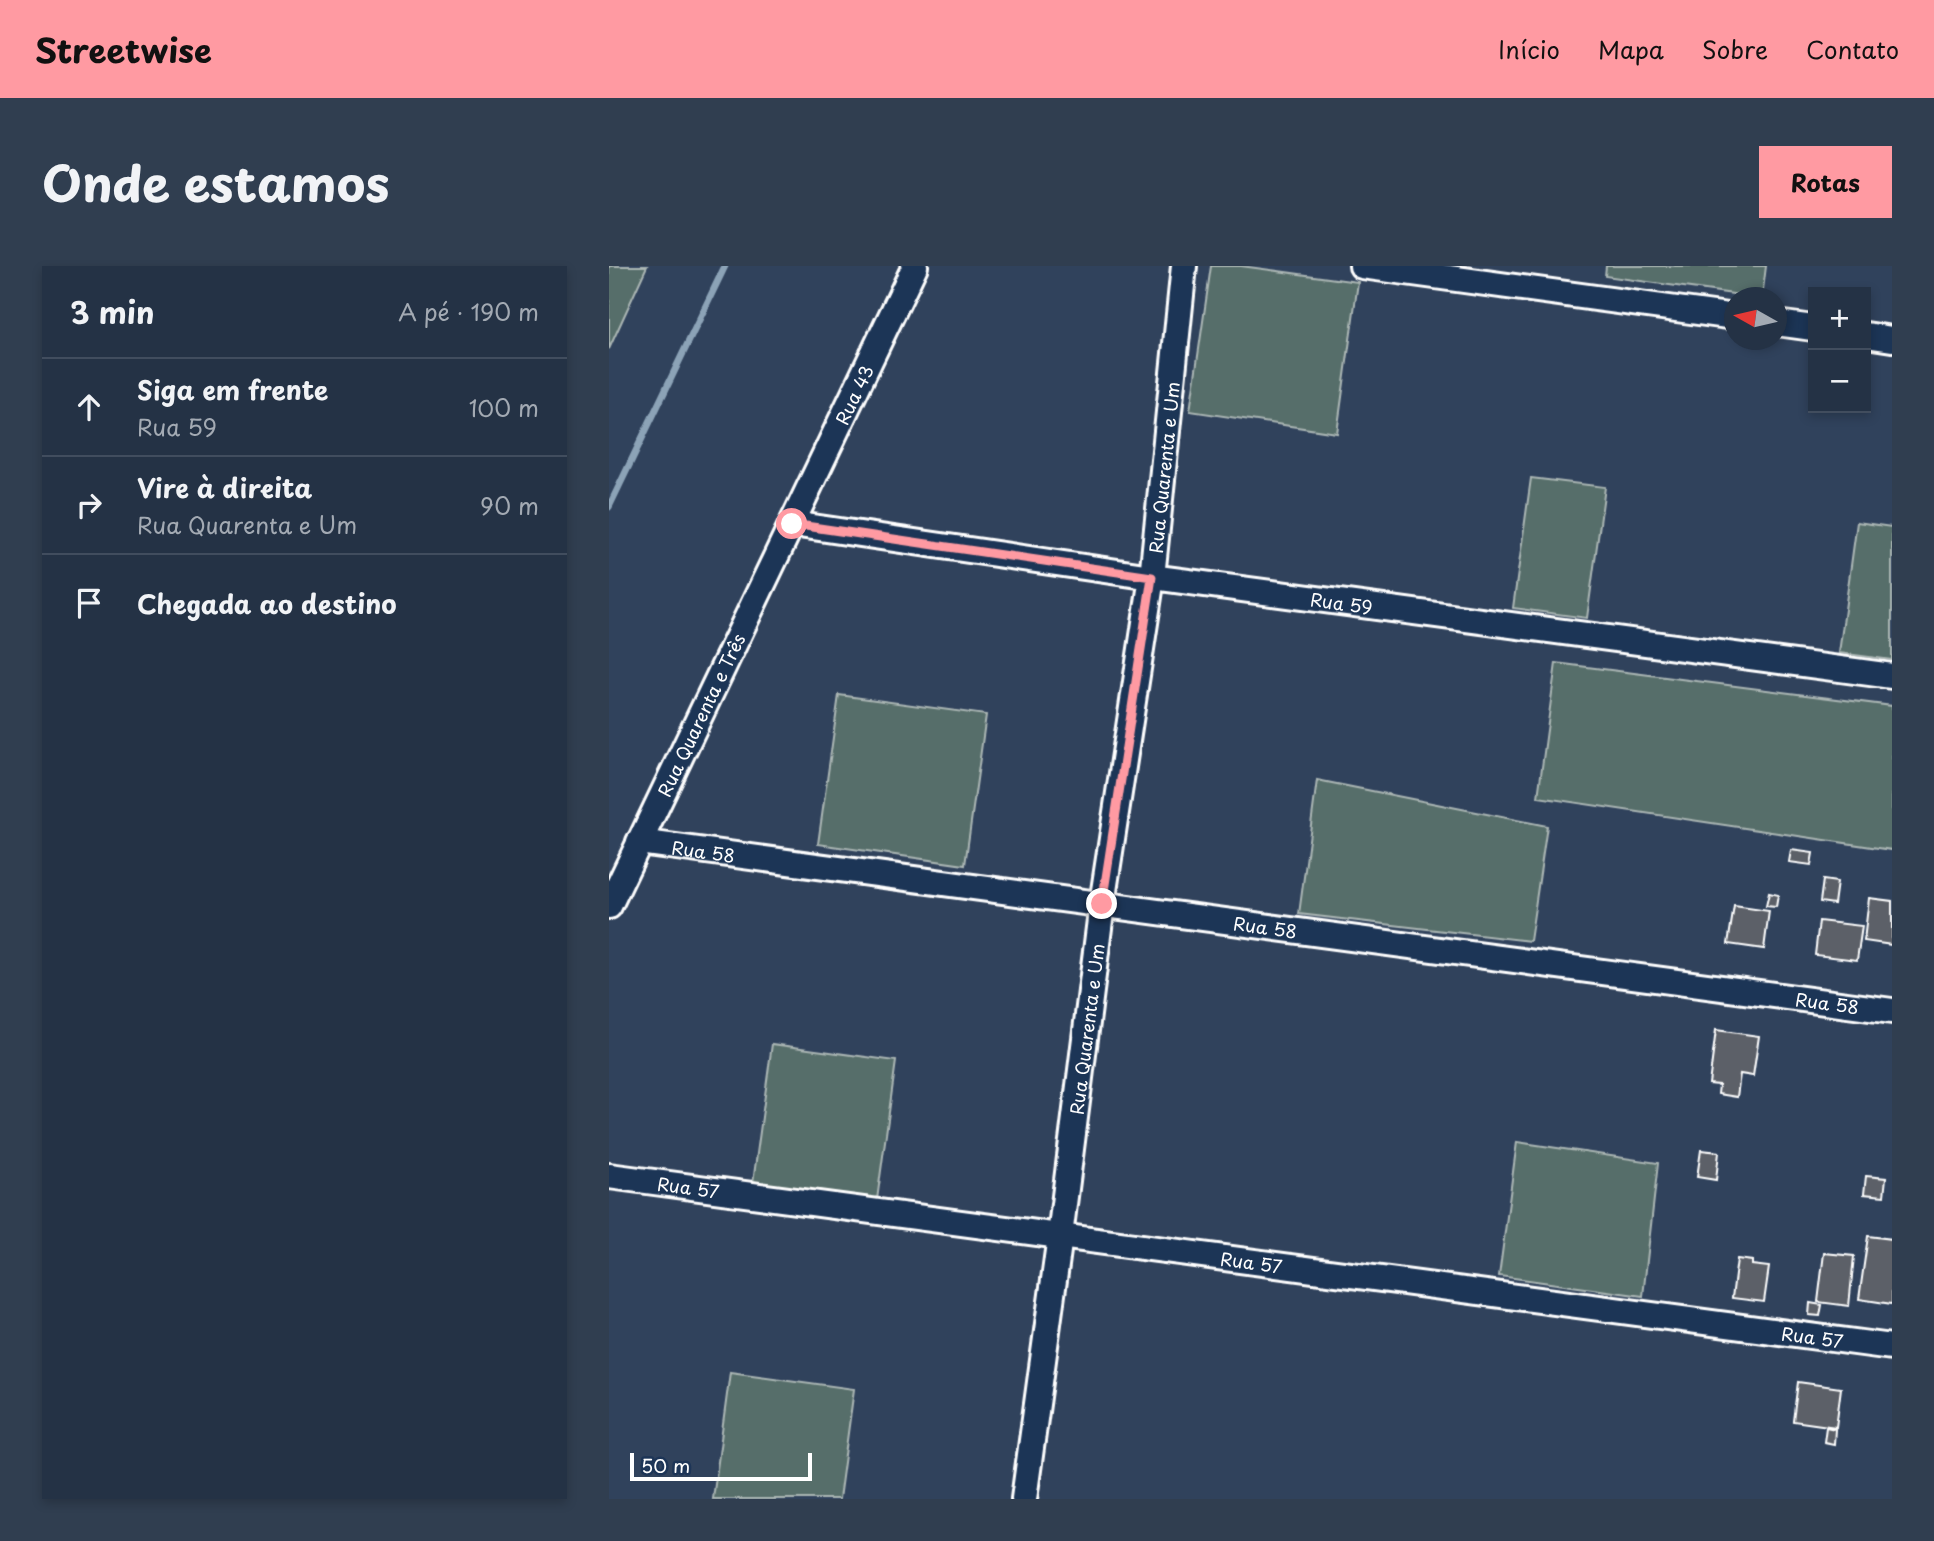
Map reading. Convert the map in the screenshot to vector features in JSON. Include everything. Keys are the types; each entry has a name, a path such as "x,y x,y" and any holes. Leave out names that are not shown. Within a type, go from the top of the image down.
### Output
{"street":[{"name":"Rua 43","path":"792,524 915,266"},
{"name":"Rua Quarenta e Um","path":"1024,1499 1102,904 1152,577 1184,266"},
{"path":"1362,266 1724,316"},
{"path":"1787,324 1808,327"},
{"path":"1871,336 1892,339"},
{"name":"Rua 59","path":"792,524 1152,577 1892,677"},
{"name":"Rua Quarenta e Três","path":"609,906 792,524"},
{"name":"Rua 58","path":"639,842 1892,1011"},
{"name":"Rua 57","path":"609,1176 1892,1348"}],"green space":[{"path":"609,266 647,266 609,349"},
{"path":"1211,266 1241,266 1358,282 1337,433 1190,411"},
{"path":"1606,266 1766,266 1763,287 1724,287 1724,293 1605,276"},
{"path":"1531,478 1605,487 1587,618 1513,608"},
{"path":"1857,522 1892,527 1892,660 1839,653"},
{"path":"1556,663 1892,706 1892,850 1538,797"},
{"path":"839,695 986,715 965,865 818,844"},
{"path":"1317,780 1547,826 1530,941 1299,914"},
{"path":"772,1044 896,1061 876,1207 752,1190"},
{"path":"1517,1142 1658,1163 1643,1296 1499,1276"},
{"path":"730,1372 854,1389 839,1499 713,1499"}],"building":[{"path":"1791,850 1813,853 1811,865 1789,862"},
{"path":"1823,880 1837,882 1834,904 1820,902"},
{"path":"1769,893 1778,895 1776,907 1766,906"},
{"path":"1869,898 1892,901 1892,945 1864,941"},
{"path":"1734,906 1769,911 1764,949 1728,944"},
{"path":"1819,921 1862,926 1857,960 1815,955"},
{"path":"1716,1030 1759,1036 1753,1076 1740,1074 1737,1097 1718,1094 1719,1085 1709,1084"},
{"path":"1701,1150 1719,1152 1716,1180 1697,1177"},
{"path":"1866,1176 1886,1178 1884,1196 1864,1194"},
{"path":"1868,1236 1892,1239 1892,1304 1859,1299"},
{"path":"1824,1253 1854,1256 1849,1306 1818,1302"},
{"path":"1737,1259 1752,1261 1752,1265 1769,1267 1764,1302 1732,1298"},
{"path":"1810,1303 1822,1305 1820,1316 1809,1315"},
{"path":"1798,1382 1841,1388 1836,1427 1793,1421"},
{"path":"1826,1427 1835,1429 1834,1444 1824,1442"}],"waterway":[{"path":"609,507 725,266"}],"route":[{"path":"792,524 1152,577 1102,904"}]}
